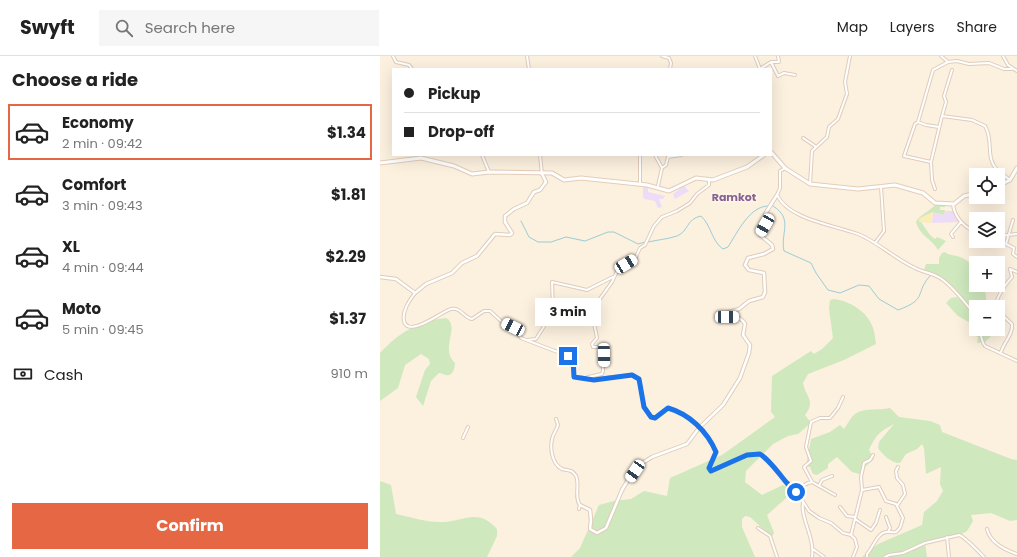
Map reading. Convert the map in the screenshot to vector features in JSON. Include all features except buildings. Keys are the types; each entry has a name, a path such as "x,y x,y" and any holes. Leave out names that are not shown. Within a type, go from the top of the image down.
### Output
{"main road":[{"path":"772,153 785,168 810,184 858,189 895,185 923,193 935,203 953,204 964,196 969,195"},
{"path":"380,163 421,158 454,166 472,174 489,172 552,173 564,180 581,178 658,186 671,191 696,178 709,180 717,179 747,168 763,156"},
{"path":"1005,182 1010,180 1017,168"}],"street":[{"path":"393,56 396,62 409,65 411,68"},
{"path":"527,56 529,68"},
{"path":"662,56 669,58 672,56"},
{"path":"755,56 760,68"},
{"path":"762,68 772,62 779,62 778,56"},
{"path":"810,184 812,151 815,146 827,137 829,127 838,120 847,94 846,82 850,56"},
{"path":"941,56 948,62"},
{"path":"1003,56 1003,60 1012,69"},
{"path":"669,58 671,63 670,68"},
{"path":"930,162 904,156 915,124 918,122 933,70 948,62 956,61 969,64 989,63 1004,69 1012,69 1017,71"},
{"path":"772,62 778,76 786,73 796,75"},
{"path":"936,189 932,180 930,162 946,102 944,96 952,70"},
{"path":"942,116 972,120 986,126 991,141 992,163 996,169 1010,180"},
{"path":"918,122 939,127"},
{"path":"803,138 812,146 815,146"},
{"path":"482,156 489,172"},
{"path":"540,156 542,174 546,182 544,187 534,192 527,203 514,209 505,216 505,222 512,233 510,235 496,234 477,256 462,263 452,273 426,284 415,293 406,306 404,320 406,325 422,324 451,309 459,310 469,319 472,319 484,312 490,311 502,322 513,327 521,338 573,358 574,377 594,380 632,375 639,379 644,407 651,417 655,418 668,408 696,422 714,446 716,452 709,468 711,471 747,455 760,454 780,474 784,481 799,495 814,514 855,539 857,547 853,557"},
{"path":"640,156 640,185"},
{"path":"656,156 662,168"},
{"path":"658,186 662,168 666,165 667,159 670,156"},
{"path":"556,419 558,427 552,439 553,462 563,469 571,470 576,476 577,501 580,505 590,510 590,529 597,533 606,528 622,490 636,467 652,457 687,444 699,428 723,405 740,378 749,353 750,345 743,336 744,322 739,317 722,318 720,315 739,309 749,301 763,297 765,294 766,280 764,273 749,270 745,265 748,258 764,254 773,249 772,245 760,235 765,225 765,214 780,188 780,171 785,168"},
{"path":"588,378 602,374 603,371 603,347 593,347 592,344 597,338 592,314 594,307 618,269 635,259 640,248 646,245 647,238 654,226 662,217 677,211 690,203 697,194 709,185 709,180"},
{"path":"875,243 884,231 881,186"},
{"path":"777,195 784,204 796,212 822,224 857,234 875,243 917,269 943,280 969,308"},
{"path":"953,204 953,208 961,222 969,227"},
{"path":"1012,220 1006,244 1014,248 1013,254 1017,257"},
{"path":"953,237 951,234 961,222"},
{"path":"1005,236 1017,234"},
{"path":"997,300 1004,286 1012,277 1010,269 1017,272"},
{"path":"380,277 396,279 415,293"},
{"path":"527,340 536,339 553,309 552,282 587,290 614,277"},
{"path":"1001,352 1012,328 1012,324 1005,318"},
{"path":"981,336 983,343 988,348 1001,352 1017,361"},
{"path":"835,494 812,482 804,468 812,461 806,447 811,422 820,418 830,418 838,408 843,397"},
{"path":"463,438 468,427"},
{"path":"852,536 862,490 864,463 871,459 873,455"},
{"path":"897,506 905,494 903,484 897,478 896,471 898,467"},
{"path":"819,486 822,480 832,476"},
{"path":"784,481 801,487 812,482"},
{"path":"862,490 879,488 886,500 897,506 903,516 902,524 896,532 888,532 878,537 872,550 867,554 867,557"},
{"path":"803,502 803,511 812,537 812,557"},
{"path":"579,509 580,505"},
{"path":"840,508 847,516 855,518 871,530 876,523 880,510"},
{"path":"886,517 890,528 888,532"},
{"path":"758,528 770,536 777,557"},
{"path":"987,529 992,539 1005,549 1017,554"},
{"path":"885,557 889,554 903,553 925,543 947,537 962,536 984,557"},
{"path":"947,537 949,557"},
{"path":"813,550 824,557"}],"shaded area":[{"path":"643,186 648,186 648,192 665,196 663,199 659,199 662,207 658,208 655,201 644,199"},
{"path":"684,186 689,191 675,199 673,194"},
{"path":"945,211 953,211 959,219 959,222 932,223 933,212 944,215"}],"green space":[{"path":"945,204 945,207 940,207 940,210 945,210 944,215 933,212 919,219 930,235 935,239 937,237 946,241 938,250 923,234 916,222 920,217 935,205"},
{"path":"945,252 967,260 969,262 969,292 985,292 986,295 986,300 969,300 969,322 958,316 946,303 951,298 957,297 963,302 965,301 945,280 924,270 926,264 939,264 939,258 942,253"},
{"path":"834,299 846,302 863,312 871,322 875,334 876,344 844,360 808,374 803,383 810,402 810,406 805,415 811,423 798,434 788,436 773,444 746,471 745,482 762,495 783,485 794,491 767,515 774,533 772,537 750,517 745,516 742,519 742,527 755,557 571,557 580,548 599,505 631,499 644,491 667,496 670,478 722,455 775,417 771,412 772,376 811,351 814,354 822,349 833,338 829,309 830,300"},
{"path":"446,318 450,322 451,327 449,351 455,363 452,373 450,375 445,375 439,373 431,381 423,406 416,397 425,370 430,364 429,359 421,354 405,365 398,388 380,401 380,353 409,329 426,322"},
{"path":"976,336 991,336 985,342 977,343 978,337"},
{"path":"890,408 899,417 930,421 940,425 942,432 1017,460 1017,520 1010,521 991,513 971,515 973,521 967,531 960,535 925,543 927,557 862,557 878,544 922,525 924,512 937,501 943,491 940,484 941,467 926,474 924,448 922,444 917,449 906,454 900,463 893,462 885,456 878,448 879,442 894,424 878,434 869,450 874,459 865,467 863,475 852,472 837,457 828,464 828,468 817,475 813,474 810,467 806,466 811,439 830,432 840,425 844,429 852,417 859,412"},
{"path":"380,481 391,485 396,514 434,522 447,522 476,517 483,518 490,522 497,529 497,536 487,557 380,557"}],"sand":[{"path":"933,212 932,223 919,222 920,218"}],"waterway":[{"path":"648,242 677,236 684,231 690,222 701,216 716,242 723,249 728,247 750,215 762,207 769,206"},
{"path":"773,206 779,211 785,221 783,244 784,251 811,263 828,290 840,293 859,285 869,286 879,299 898,310 908,306 918,299 923,286 931,275"},
{"path":"521,221 529,237 538,242 551,242 566,237 585,241 608,232 614,232 638,244 645,242"}],"district":[{"name":"Ramkot","path":"734,197"}],"route":[{"path":"568,356 573,358 574,377 594,380 632,375 639,379 639,388 644,407 651,417 655,418 662,411 668,408 681,413 696,422 714,446 716,452 715,458 709,470 714,471 747,455 756,453 760,454 780,474 787,485 796,492"}]}
